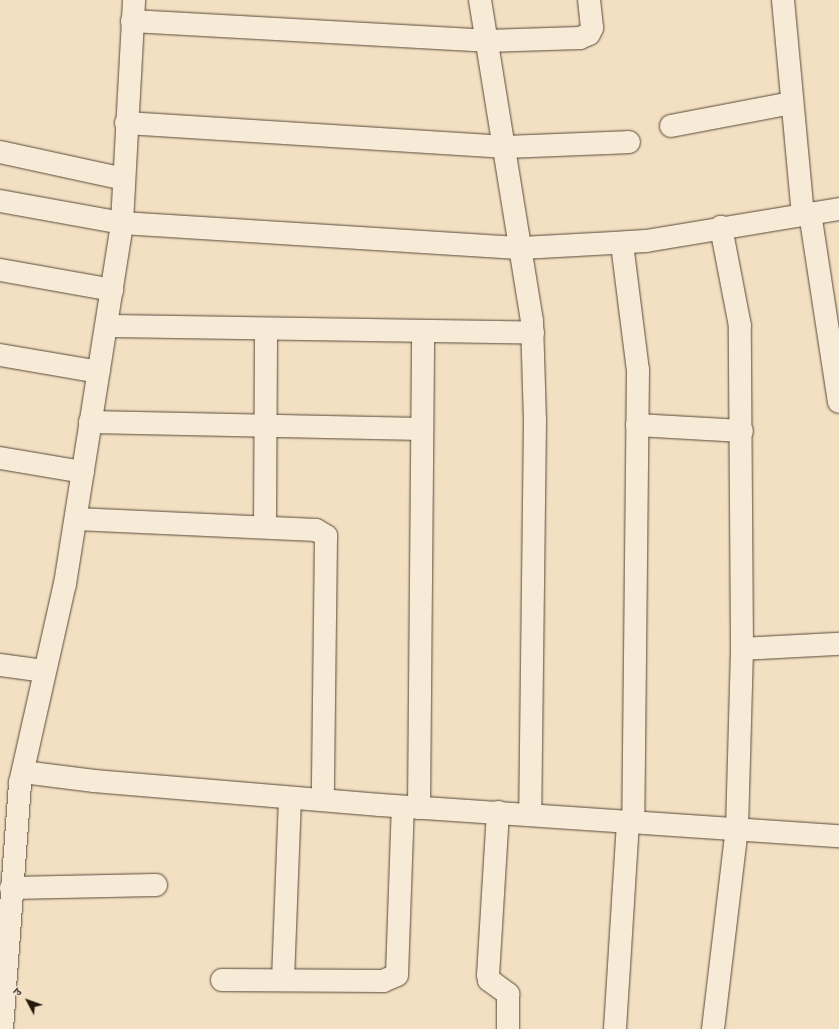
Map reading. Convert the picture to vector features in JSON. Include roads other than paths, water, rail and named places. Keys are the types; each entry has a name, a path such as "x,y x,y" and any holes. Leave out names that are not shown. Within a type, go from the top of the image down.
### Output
{"street":[{"path":"480,0 486,41 506,147 522,248 533,333 530,814"},
{"path":"2,1029 11,888 23,772 44,671 65,584 90,422 107,326 122,223 133,11 486,41 585,36 592,28 589,0"},
{"path":"782,0 792,103 807,214 839,402"},
{"path":"671,126 792,103"},
{"path":"126,123 506,147 630,142"},
{"path":"0,152 124,179"},
{"path":"0,201 122,223 522,248 622,244 839,209"},
{"path":"713,1029 737,829 742,648 742,430 740,326 721,227"},
{"path":"615,1029 631,820 637,425 636,350 622,244"},
{"path":"0,270 112,290"},
{"path":"107,326 533,333"},
{"path":"265,527 266,329"},
{"path":"222,980 383,981 397,975 411,807 423,332"},
{"path":"0,355 99,372"},
{"path":"90,422 421,429"},
{"path":"637,425 742,430"},
{"path":"0,458 82,472"},
{"path":"76,519 316,530 326,536 328,542 323,800"},
{"path":"742,648 839,644"},
{"path":"0,665 44,671"},
{"path":"23,772 290,798 631,820 839,836"},
{"path":"283,980 290,798"},
{"path":"498,812 488,980 508,994 508,1029"},
{"path":"11,888 156,885"}]}
